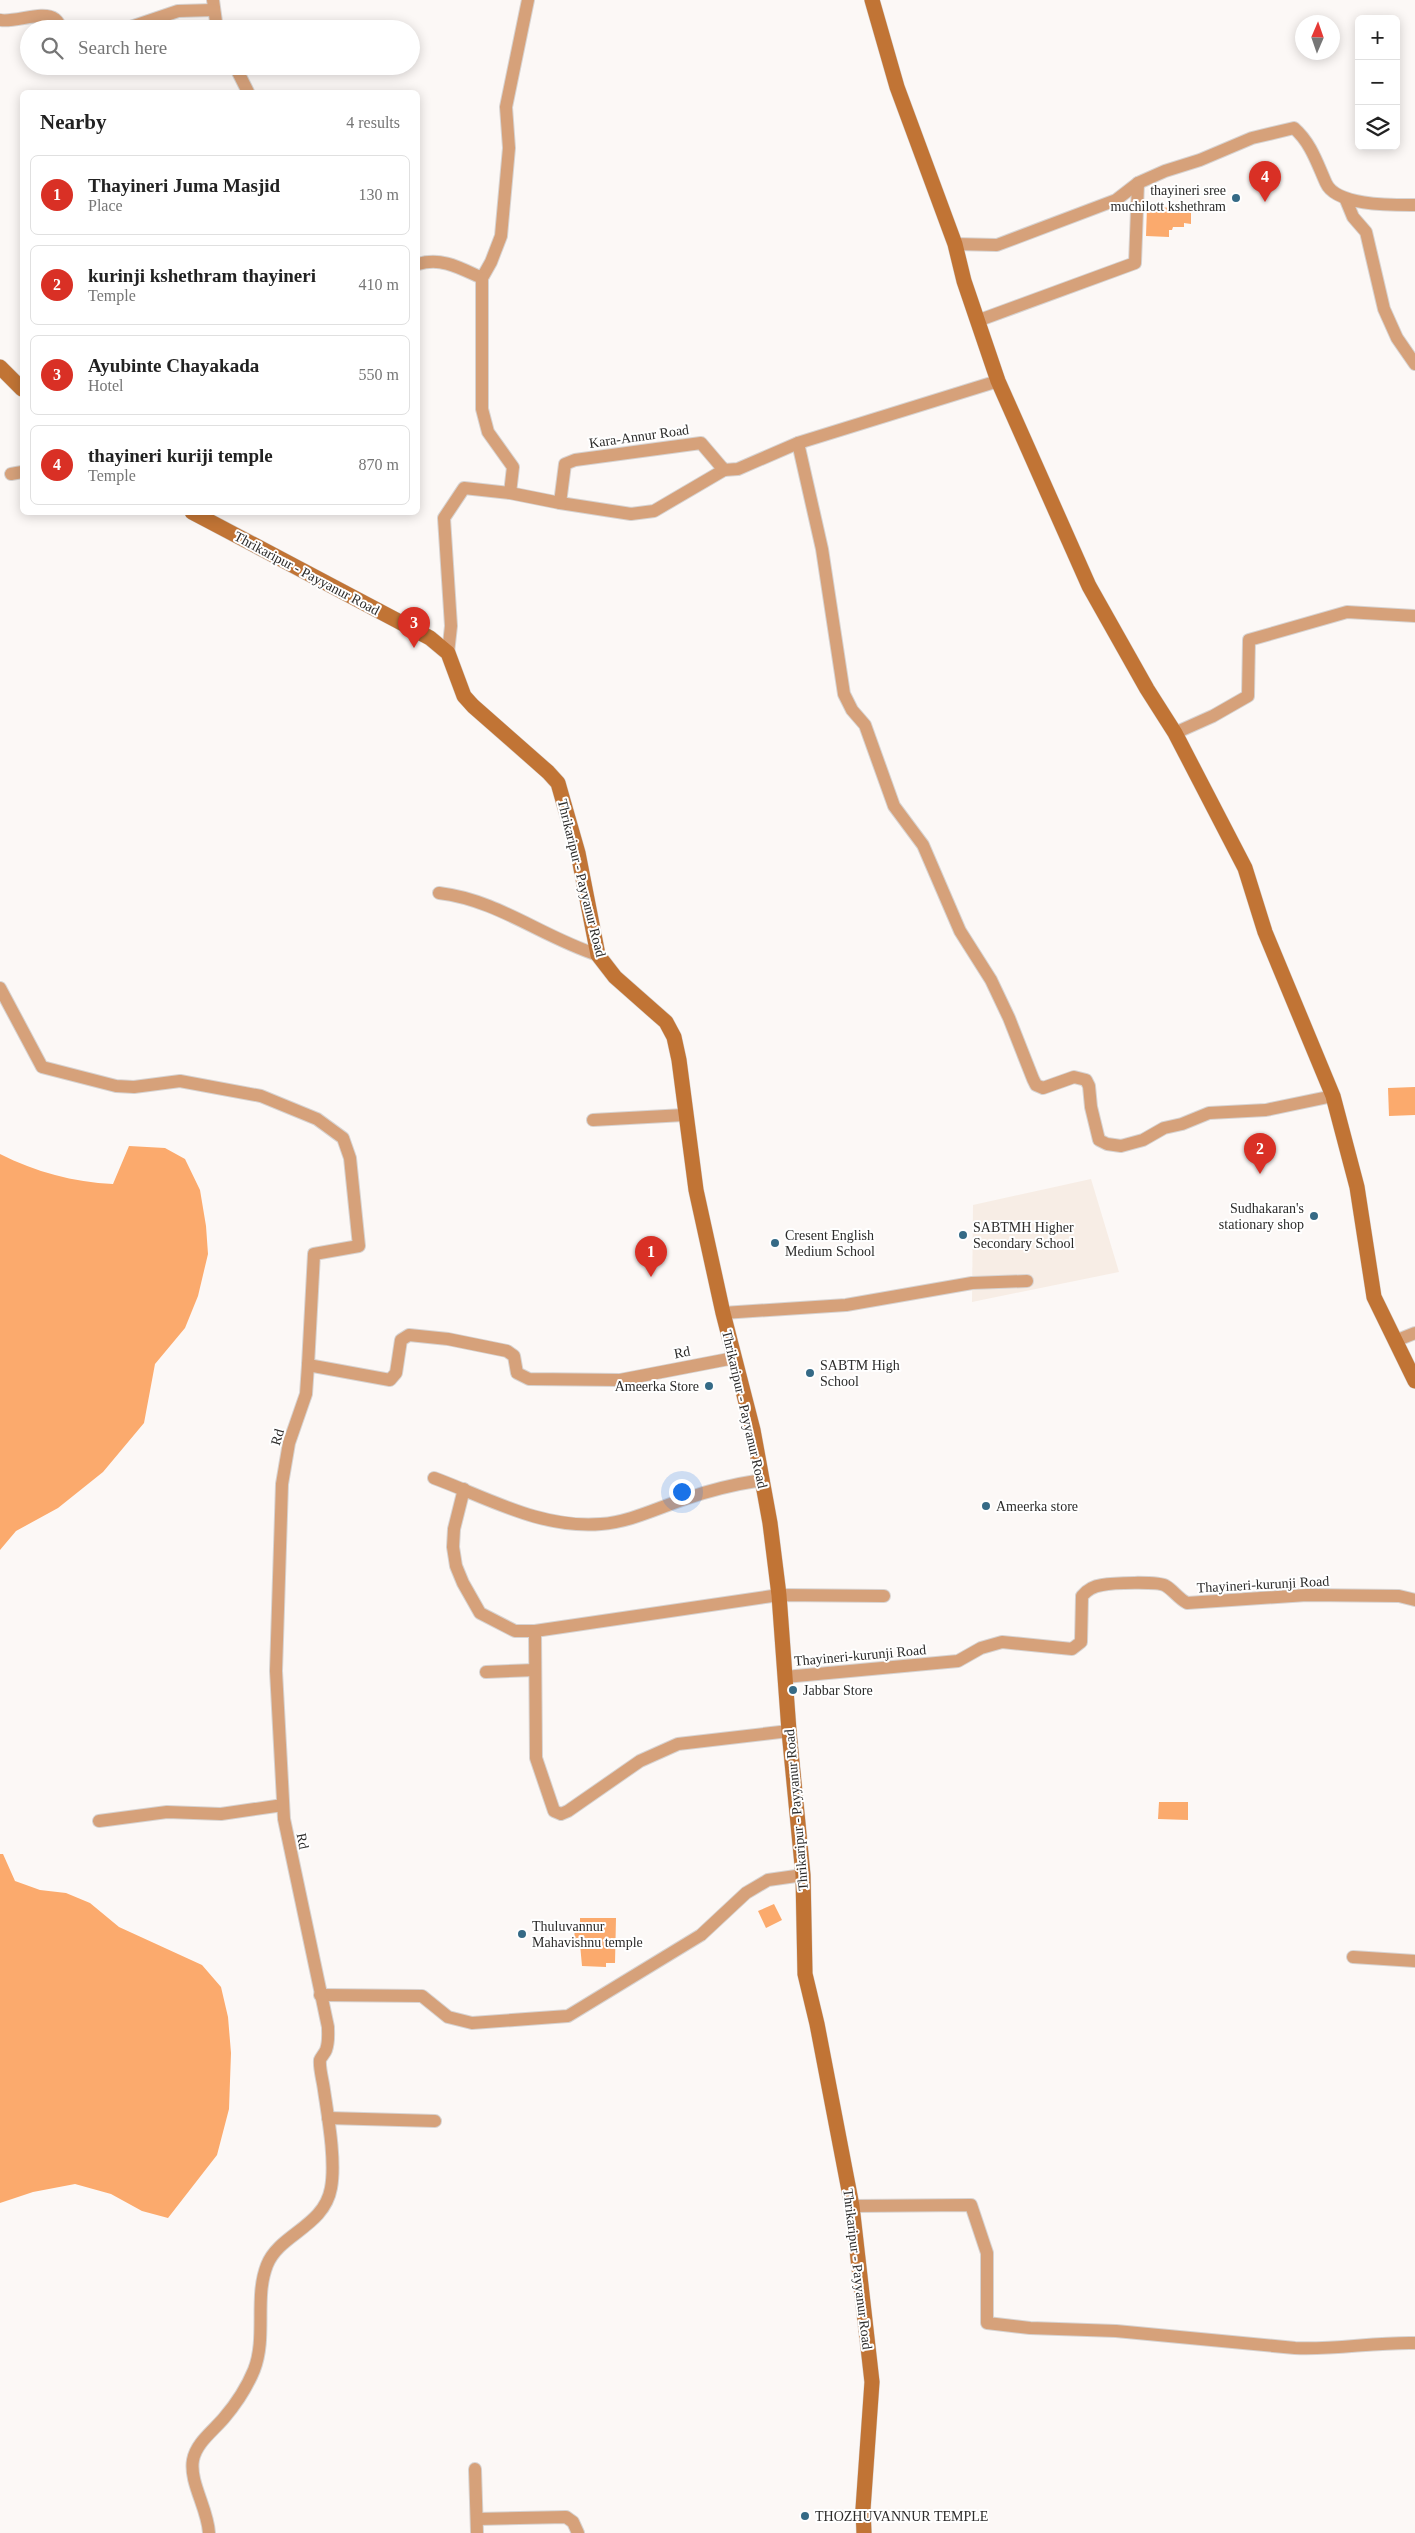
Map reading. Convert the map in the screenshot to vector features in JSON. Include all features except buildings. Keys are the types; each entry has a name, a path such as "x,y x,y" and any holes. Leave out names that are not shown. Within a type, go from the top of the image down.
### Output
{"main road":[{"path":"872,0 897,87 955,244 977,321 998,381 1089,586 1147,689 1175,733 1245,868 1265,932 1333,1096 1356,1187 1374,1297 1415,1380"},
{"path":"0,367 20,387"},
{"name":"Thrikaripur - Payyanur Road","path":"198,515 430,638 448,653 464,696 548,772 558,784 578,853 598,955 615,977 666,1022 674,1036 679,1060 684,1115 696,1190 723,1313 753,1430 770,1523 779,1595 789,1731 803,1875 805,1974 852,2206 872,2382 863,2509 864,2533"}],"street":[{"path":"510,493 513,467 488,432 482,410 482,278 491,262 501,236 508,148 506,107 528,0"},
{"path":"152,20 178,11 213,5 216,20"},
{"path":"0,20 9,21 47,16 57,20"},
{"path":"240,75 247,90"},
{"path":"955,244 997,245 1116,200 1138,183 1252,138 1294,128 1318,159 1327,185 1335,195 1346,200 1415,205"},
{"path":"977,321 1135,263 1138,183"},
{"path":"1346,200 1353,217 1366,232 1384,310 1397,338 1415,364"},
{"path":"420,263 432,260 454,265 482,278"},
{"path":"448,653 451,626 444,518 464,488 510,493 631,514 654,511 724,470 738,468 798,443 998,381"},
{"name":"Kara-Annur Road","path":"560,503 565,464 575,460 701,443 724,470"},
{"path":"798,443 822,549 844,694 852,710 865,724 894,806 923,844 960,931 991,980 1009,1018 1026,1065 1036,1085 1043,1088 1074,1078 1086,1080 1089,1086 1091,1107 1099,1140 1120,1146 1143,1140 1164,1128 1209,1112 1266,1110 1333,1096"},
{"path":"1175,733 1213,716 1248,696 1249,640 1347,612 1415,616"},
{"path":"439,892 465,896 500,910 550,937 598,955"},
{"path":"0,988 42,1067 116,1086 134,1087 180,1082 261,1096 317,1119 343,1138 350,1158 359,1246 314,1254 308,1365"},
{"path":"593,1120 684,1115"},
{"path":"723,1313 846,1305 972,1283 1026,1281"},
{"path":"1395,1341 1415,1333"},
{"name":"Rd","path":"209,2533 208,2519 192,2475 192,2460 196,2448 225,2417 243,2393 254,2369 260,2339 261,2301 267,2265 275,2252 306,2228 324,2206 331,2188 331,2137 320,2060 328,2043 328,2028 284,1819 276,1671 282,1484 289,1443 306,1394 308,1365 390,1380 396,1373 402,1340 409,1335 448,1339 507,1351 514,1356 517,1373 529,1379 620,1380 734,1358"},
{"path":"434,1478 464,1489 504,1508 539,1518 572,1524 602,1524 651,1512 705,1492 762,1480"},
{"path":"464,1489 454,1529 453,1547 456,1566 480,1614 515,1631 534,1631 779,1595 884,1596"},
{"name":"Thayineri-kurunji Road","path":"785,1677 958,1661 981,1648 1002,1642 1072,1649 1081,1642 1082,1596 1088,1590 1102,1585 1156,1583 1166,1586 1177,1598 1187,1603 1308,1595 1399,1596 1415,1600"},
{"path":"534,1631 536,1758 554,1811 561,1814 585,1800 640,1761 678,1744 789,1731"},
{"path":"486,1672 535,1670"},
{"path":"99,1821 166,1812 221,1814 283,1806"},
{"path":"320,1995 422,1996 448,2017 472,2023 568,2016 701,1934 746,1893 760,1884 787,1875 803,1875"},
{"path":"1353,1958 1415,1961"},
{"path":"328,2118 434,2121"},
{"path":"852,2206 971,2205 987,2253 987,2323 1030,2328 1116,2331 1324,2350 1377,2344 1415,2344"},
{"path":"475,2469 478,2533"},
{"path":"477,2519 566,2517 573,2522 578,2533"}],"shaded area":[{"path":"1147,207 1181,208 1181,212 1191,212 1191,224 1184,223 1184,227 1173,227 1172,230 1169,230 1169,237 1146,236"},
{"path":"1415,1087 1415,1115 1389,1116 1388,1088"},
{"path":"129,1146 165,1148 185,1159 200,1190 208,1254 198,1296 185,1328 155,1364 144,1423 103,1472 58,1508 16,1531 0,1550 0,1154 27,1166 55,1175 113,1184"},
{"path":"1091,1179 1119,1272 972,1302 973,1205"},
{"path":"1159,1802 1188,1802 1188,1820 1158,1819"},
{"path":"0,1854 3,1854 15,1881 40,1890 66,1893 90,1903 119,1927 202,1965 221,1987 228,2017 231,2053 229,2109 217,2155 168,2218 142,2211 111,2194 75,2184 33,2192 0,2203"},
{"path":"774,1904 782,1920 766,1928 758,1911"},
{"path":"580,1918 616,1918 615,1963 606,1963 606,1967 582,1966 580,1944 574,1944 575,1923 580,1923"}],"place":[{"name":"thayineri sree muchilott kshethram","path":"1236,198"},
{"name":"thayineri kuriji temple","path":"1265,202"},
{"name":"Ayubinte Chayakada","path":"414,648"},
{"name":"kurinji kshethram thayineri","path":"1260,1174"},
{"name":"Sudhakaran's stationary shop","path":"1314,1216"},
{"name":"SABTMH Higher Secondary School","path":"963,1235"},
{"name":"Cresent English Medium School","path":"775,1243"},
{"name":"Thayineri Juma Masjid","path":"651,1277"},
{"name":"SABTM High School","path":"810,1373"},
{"name":"Ameerka Store","path":"709,1386"},
{"name":"Ameerka store","path":"986,1506"},
{"name":"Jabbar Store","path":"793,1690"},
{"name":"Thuluvannur Mahavishnu temple","path":"522,1934"},
{"name":"THOZHUVANNUR TEMPLE","path":"805,2516"}]}
